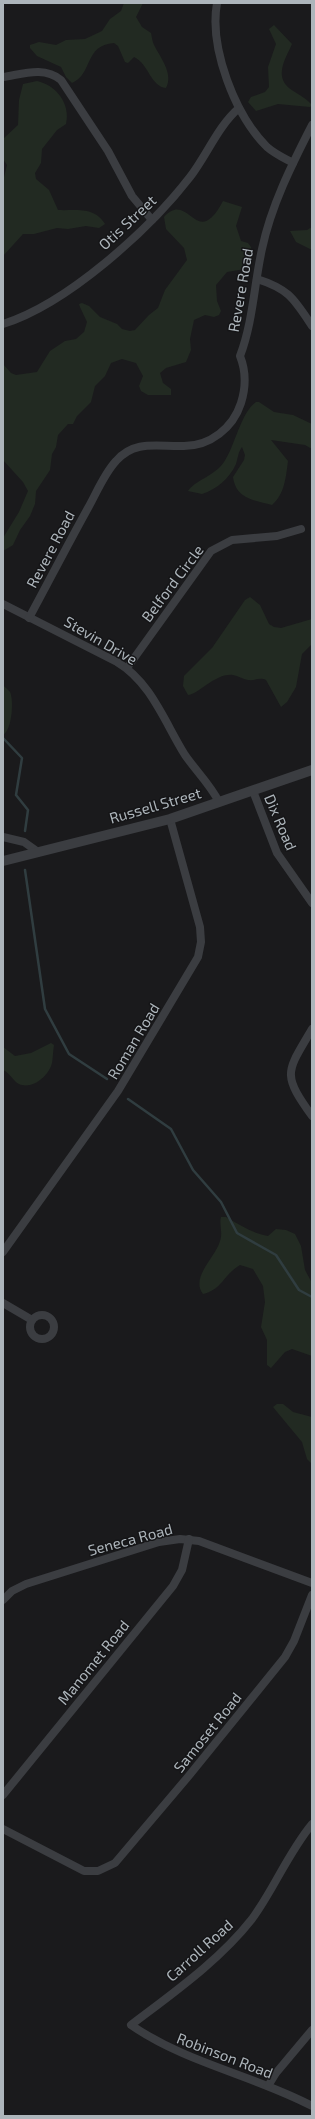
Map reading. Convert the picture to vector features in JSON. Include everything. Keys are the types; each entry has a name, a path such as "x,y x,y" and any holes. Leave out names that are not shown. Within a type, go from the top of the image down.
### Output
{"street":[{"path":"217,3 215,18 220,54 229,85 240,108 258,137 267,147 293,163"},
{"path":"3,77 40,72 54,75 68,89 108,151 132,196 152,220"},
{"name":"Otis Street","path":"3,324 38,310 72,288 113,255 152,220 180,190 201,162 227,120 240,108"},
{"name":"Revere Road","path":"29,618 101,484 117,460 130,450 143,446 183,446 200,444 219,434 232,422 242,400 245,375 240,356 249,331 267,227 293,163 312,125"},
{"path":"257,279 274,284 286,291 312,326"},
{"name":"Belford Circle","path":"127,668 212,551 232,540 277,536 301,529"},
{"name":"Stevin Drive","path":"3,604 127,668 136,677 153,700 187,757 211,788 219,802"},
{"name":"Russell Street","path":"3,860 170,819 312,770"},
{"name":"Dix Road","path":"253,791 277,853 312,903"},
{"name":"Roman Road","path":"3,1252 118,1091 198,957 201,942 200,927 170,819"},
{"path":"3,837 24,842 38,852"},
{"path":"312,1029 294,1061 291,1075 295,1092 312,1116"},
{"path":"3,1303 32,1320"},
{"name":"Seneca Road","path":"3,1600 12,1591 26,1584 159,1542 189,1539 208,1544 312,1584"},
{"name":"Manomet Road","path":"3,1795 173,1586 182,1570 189,1539"},
{"name":"Samoset Road","path":"3,1829 80,1869 89,1872 102,1870 115,1863 124,1854 285,1657 294,1641 312,1595"},
{"name":"Carroll Road","path":"131,2025 234,1941 259,1908 298,1843 312,1824"},
{"name":"Robinson Road","path":"131,2025 167,2048 208,2065 268,2086 312,2106"},
{"path":"268,2086 276,2073 312,2030"}],"shaded area":[{"path":"124,3 143,3 136,17 142,27 151,33 153,44 165,66 168,77 166,88 156,83 139,60 134,57 128,63 125,62 118,46 114,43 104,45 98,49 93,54 79,79 72,83 66,77 61,67 37,56 30,48 30,45 39,42 56,45 66,40 85,39 102,31 110,19 121,11"},
{"path":"274,25 292,44 284,61 282,78 289,88 312,105 310,107 278,104 256,111 248,102 251,97 265,92 269,87 268,67 276,44 269,29"},
{"path":"37,81 44,83 56,91 64,103 67,117 66,124 57,130 42,149 41,163 35,173 36,179 49,190 58,210 90,212 101,218 105,224 99,228 86,226 68,229 57,228 34,234 23,234 3,256 3,181 7,165 3,159 3,139 18,125 19,100 23,84"},
{"path":"223,201 242,207 236,226 241,241 248,243 251,247 252,255 245,269 227,272 216,285 217,301 221,311 219,315 214,317 205,315 194,320 190,339 191,350 186,362 166,368 160,373 163,383 171,389 171,395 148,395 141,391 139,386 143,376 136,363 122,359 111,363 105,376 95,386 91,402 77,416 73,424 68,424 58,435 56,447 52,454 50,470 36,491 35,504 30,516 20,530 13,545 3,551 3,538 19,512 28,491 23,482 3,460 3,364 11,373 16,375 37,372 50,351 65,341 76,339 84,332 87,322 79,304 82,303 89,306 100,317 117,324 122,329 130,331 135,330 158,308 165,290 187,260 184,248 166,229 164,217 173,210 180,210 199,221 206,221 214,215"},
{"path":"312,227 312,250 296,242 290,231 307,230"},
{"path":"256,402 259,402 274,412 293,415 312,424 312,449 305,445 271,440 288,461 284,484 280,496 272,505 253,500 238,490 233,477 244,460 245,455 242,447 236,464 222,483 202,494 188,491 195,484 216,471 224,462 246,413"},
{"path":"250,597 260,605 269,624 274,627 281,628 312,619 312,644 302,654 296,687 287,702 281,707 266,680 248,680 233,675 226,675 213,680 197,692 188,695 183,686 184,676 212,648 245,600"},
{"path":"3,685 10,692 12,708 8,727 3,735"},
{"path":"51,1043 54,1045 52,1063 47,1073 39,1081 29,1085 19,1084 3,1070 3,1047 15,1056 31,1053"},
{"path":"221,1217 226,1217 251,1231 262,1235 268,1236 276,1229 286,1230 295,1234 301,1246 305,1270 312,1283 312,1356 292,1349 285,1352 271,1368 267,1365 267,1340 261,1327 265,1302 263,1286 253,1269 240,1265 234,1269 215,1289 203,1294 200,1287 200,1281 205,1267 218,1247 220,1241"},
{"path":"277,1404 283,1404 293,1412 312,1417 312,1464 307,1459 302,1442 273,1407"}],"waterway":[{"path":"3,738 22,758 16,795 28,810 25,831"},
{"path":"25,870 45,1009 69,1054 107,1079"},
{"path":"128,1099 171,1129 193,1170 221,1202 237,1233 276,1255 299,1290 312,1297"}]}
